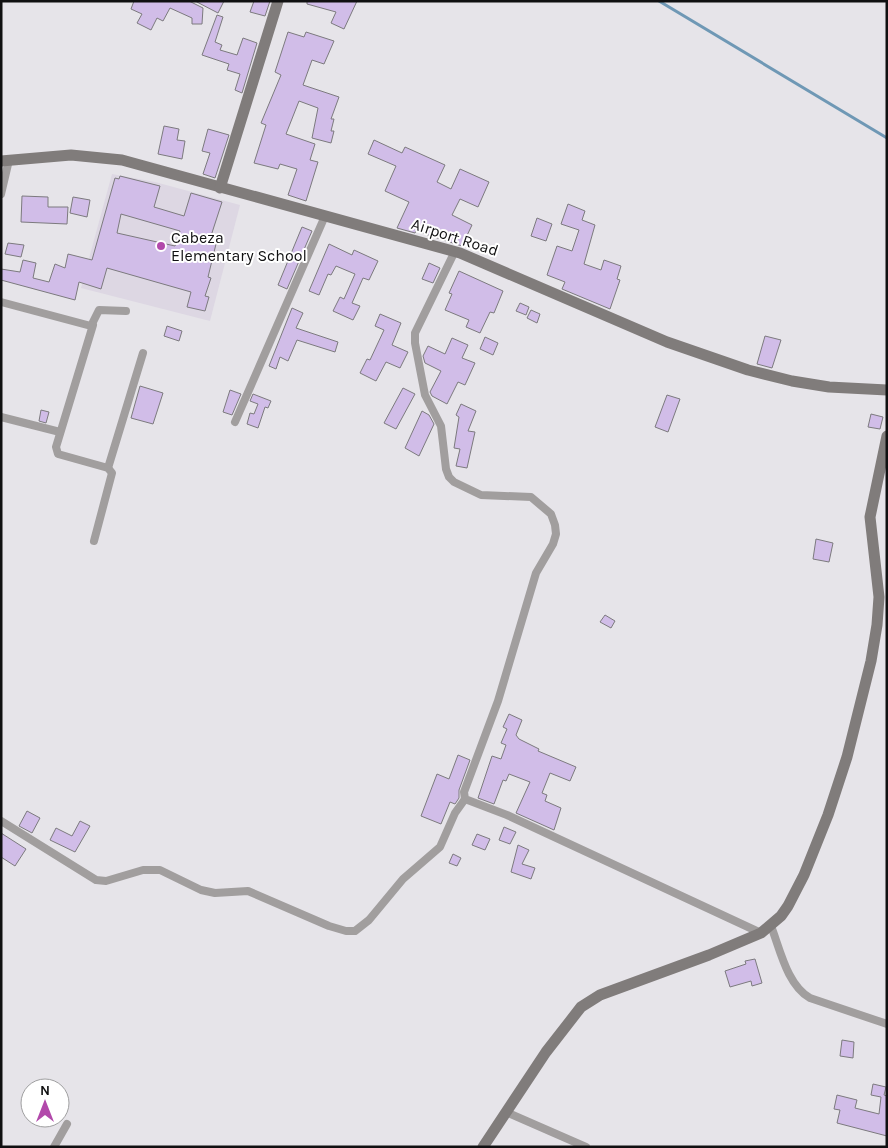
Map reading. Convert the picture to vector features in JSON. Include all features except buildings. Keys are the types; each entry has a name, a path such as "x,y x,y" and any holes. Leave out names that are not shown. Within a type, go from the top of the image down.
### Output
{"street":[{"path":"220,188 278,1"},
{"name":"Airport Road","path":"5,161 72,155 122,160 455,251 667,342 711,358 792,381 829,387 887,390"},
{"path":"1,194 5,161"},
{"path":"235,422 325,216"},
{"path":"1,821 96,880 106,881 138,871 160,870 201,890 215,893 248,892 329,926 350,932 370,920 403,878 440,846 455,813 465,799 464,792 498,701 536,574 553,544 556,534 551,514 536,500 526,496 481,496 454,482 447,473 441,426 425,395 415,333 455,251"},
{"path":"1,302 88,326 93,325"},
{"path":"108,468 58,454 56,447 99,310 126,311"},
{"path":"94,541 112,477 108,468 143,353"},
{"path":"1,417 60,432"},
{"path":"483,1147 575,1013 589,1000 760,933 771,926 788,906 804,875 828,815 847,757 871,661 878,625 879,597 870,517 887,436"},
{"path":"465,799 507,815 760,933"},
{"path":"771,926 799,990 810,998 887,1024"},
{"path":"506,1112 586,1147"},
{"path":"54,1147 65,1128"}],"shaded area":[{"name":"Cabeza Elementary School","path":"112,174 155,182 240,205 210,321 81,288"}],"waterway":[{"path":"659,1 887,138"}],"place":[{"name":"Cabeza Elementary School","path":"161,246"}]}
